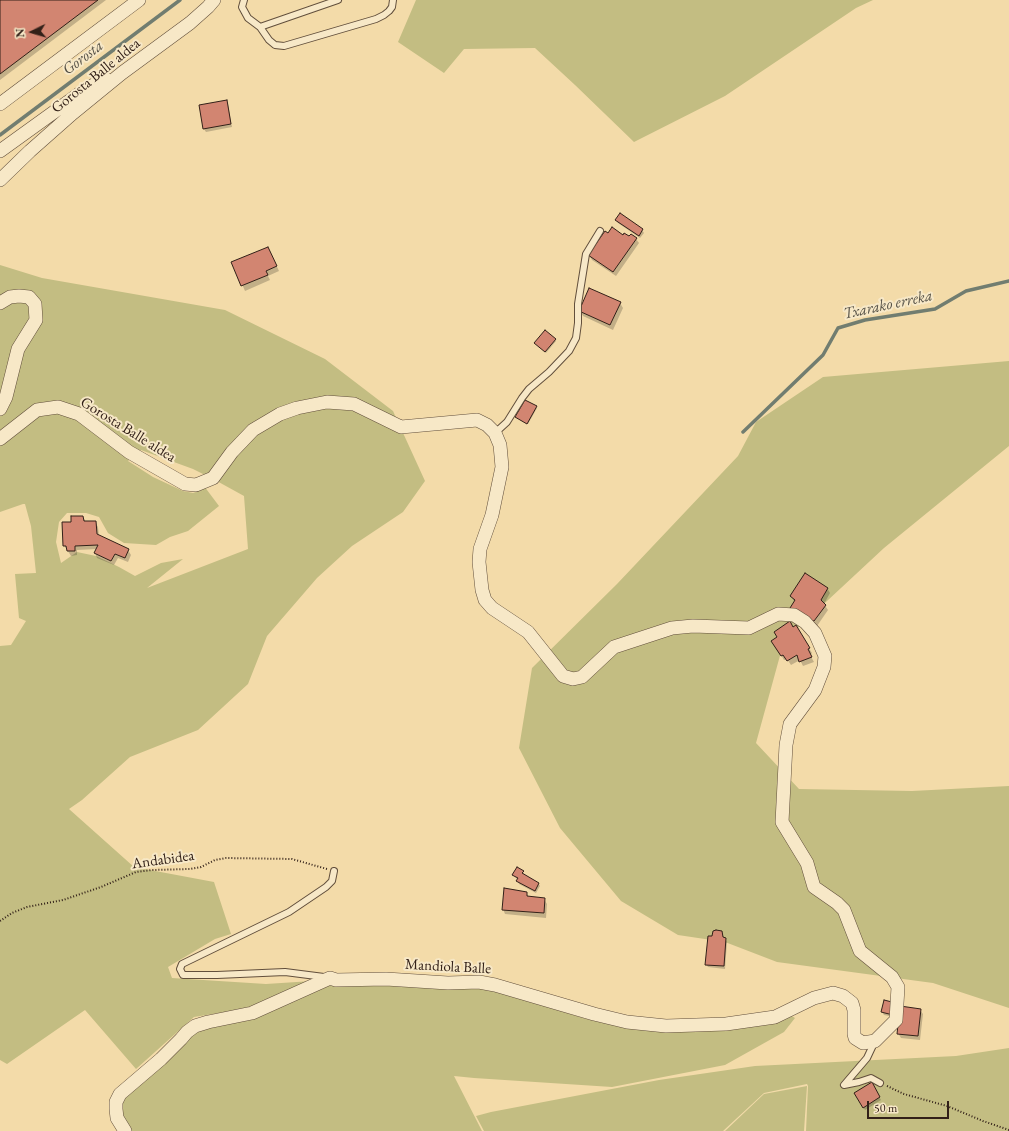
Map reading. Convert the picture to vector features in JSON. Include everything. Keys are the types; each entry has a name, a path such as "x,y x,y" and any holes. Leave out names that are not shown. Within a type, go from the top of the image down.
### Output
{"street":[{"path":"0,104 139,0"},
{"name":"Gorosta Balle aldea","path":"0,180 35,146 122,73 190,23 214,0"},
{"path":"0,151 79,94 104,79 122,73"},
{"path":"0,303 10,297 29,297 35,304 36,320 18,349 6,397 0,409"},
{"name":"Gorosta Balle aldea","path":"0,439 37,410 58,407 78,414 129,452 185,484 196,485 213,478 232,452 253,430 280,414 297,408 327,402 354,404 401,427 477,420 487,425 495,433"},
{"path":"495,433 500,445 502,467 492,515 480,549 479,562 482,590 485,600 492,608 528,632 563,676 573,679 582,676 614,647 672,628 693,626 749,628 778,614 794,615 805,622 814,633 825,656 824,668 815,690 790,724 786,745 782,822 807,863 814,887 837,903 844,910 860,951 892,977 898,987 896,1020 874,1041"},
{"name":"Mandiola Balle","path":"125,1131 117,1118 116,1102 120,1094 162,1058 187,1032 195,1026 252,1013 330,978 336,980 386,979 479,982 495,985 594,1014 627,1022 666,1026 726,1024 775,1017 814,998 833,993 843,996 852,1003 854,1010 855,1038 863,1043 874,1041"}],"lane":[{"path":"244,0 242,8 248,18 260,26 269,40 275,45 284,46 380,17 392,8 393,0"},
{"path":"260,26 338,0"},
{"path":"495,433 507,422 529,389 549,372 569,351 576,338 578,304 586,254 600,231"},
{"path":"330,978 285,972 183,975 180,969 182,964 289,912 326,887 332,881 334,871"},
{"path":"874,1041 867,1058 844,1085 871,1078 880,1082"}],"path":[{"name":"Andabidea","path":"0,921 12,913 27,907 63,900 101,887 136,872 190,869 201,867 215,860 226,858 243,857 292,859 334,871"},
{"path":"880,1082 904,1094 947,1106 1009,1130"}],"shaded area":[{"path":"416,0 873,0 856,8 725,96 634,142 535,48 464,49 444,73 398,42"},
{"path":"0,265 42,278 225,310 325,359 393,411 425,481 403,512 352,546 317,578 267,636 248,684 198,730 130,757 82,800 69,809 134,867 214,882 231,934 215,939 168,967 172,978 266,984 312,981 250,1008 194,1017 136,1069 85,1010 7,1064 0,1060 0,646 11,645 26,621 19,618 15,574 36,573 31,526 25,504 0,512","holes":["141,450 193,469 244,496 248,549 147,588 183,559 161,563 135,576 96,556 77,552 61,563 56,542 59,522 67,513 86,513 99,517 108,533 124,543 156,545 170,537 188,531 219,506 204,486 201,490 193,493 183,491 153,477 128,461"]},
{"path":"1009,361 1009,446 884,548 784,641 756,743 799,789 912,791 1009,786 1009,1008 933,983 777,962 725,942 678,935 621,901 560,828 519,748 532,668 617,584 738,456 756,422 823,377"},
{"path":"343,983 479,985 586,1019 652,1031 703,1030 783,1020 790,1015 795,1018 784,1032 725,1065 612,1087 454,1076 482,1131 128,1131 120,1106 124,1094 200,1028 320,985"},
{"path":"1009,1048 1009,1131 806,1131 807,1084 764,1093 723,1131 484,1131 476,1116 659,1080 755,1066 956,1056"},
{"path":"807,1086 804,1131 725,1131 764,1094"}],"building":[{"path":"0,0 98,0 0,74"},
{"path":"227,100 231,124 203,129 199,105"},
{"path":"620,213 643,229 639,236 615,220"},
{"path":"612,227 623,235 624,233 629,236 631,234 637,238 613,272 588,255 605,231 608,233"},
{"path":"268,247 277,266 266,271 268,275 241,286 231,262"},
{"path":"589,288 621,302 610,325 579,311"},
{"path":"545,330 556,339 545,352 534,343"},
{"path":"525,400 537,406 527,424 515,417"},
{"path":"71,516 83,516 84,521 96,521 97,534 129,549 125,558 115,554 111,561 94,553 98,545 75,546 75,551 67,551 66,546 63,546 62,522 71,522"},
{"path":"805,573 828,588 821,600 826,605 814,621 806,620 790,608 795,600 790,596"},
{"path":"790,621 793,627 796,625 810,648 808,649 812,657 799,662 797,655 787,661 783,655 781,656 771,641 777,637 774,632"},
{"path":"517,867 524,871 522,873 539,883 535,891 516,881 518,878 512,875"},
{"path":"504,888 527,892 527,896 545,898 544,913 502,910"},
{"path":"713,931 722,931 723,937 726,938 724,966 705,965 708,936 712,936"},
{"path":"884,1000 896,1003 893,1015 881,1012"},
{"path":"900,1006 921,1009 918,1036 897,1034"},
{"path":"872,1082 880,1097 863,1108 854,1093"}],"waterway":[{"name":"Gorosta","path":"0,135 180,0"},
{"name":"Txarako erreka","path":"743,432 823,355 838,328 865,320 935,309 966,291 1009,281"}]}
